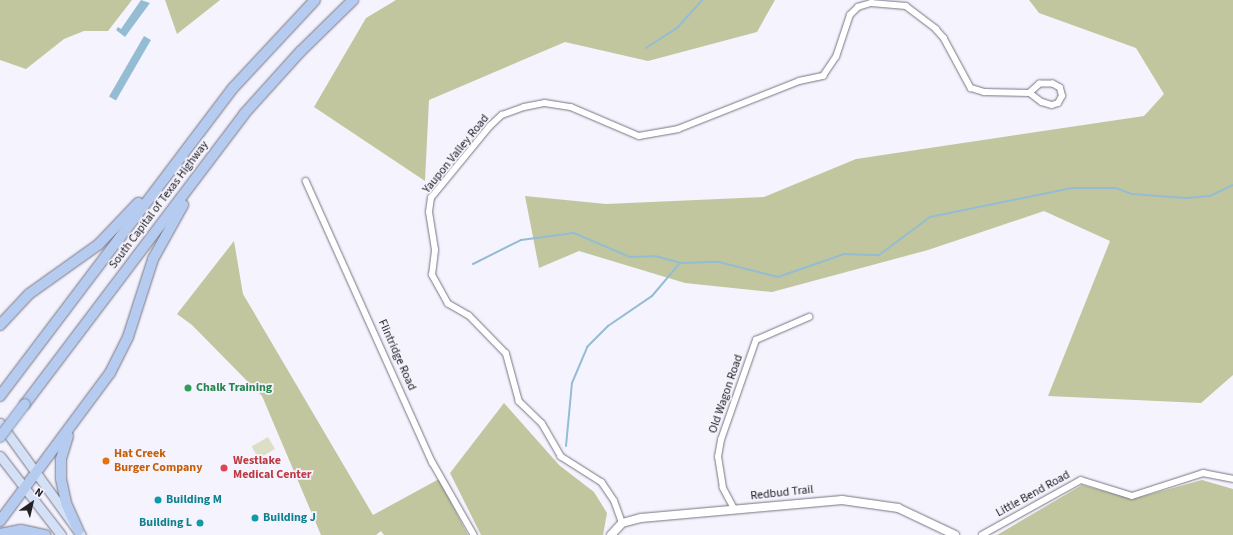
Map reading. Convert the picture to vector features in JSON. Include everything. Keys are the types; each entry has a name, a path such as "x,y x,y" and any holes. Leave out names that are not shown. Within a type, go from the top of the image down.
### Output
{"highway":[{"name":"South Capital of Texas Highway","path":"0,396 190,145 256,61 315,0"},
{"name":"South Capital of Texas Highway","path":"0,437 229,134 276,77 353,0"},
{"path":"0,521 105,381 120,355 161,241 229,134"},
{"path":"0,321 34,290 99,244 190,145"},
{"path":"0,325 11,312"},
{"path":"75,422 62,453 60,472 64,495 80,533"},
{"path":"0,534 21,530 45,535"}],"main road":[{"path":"0,423 38,472 80,533"},
{"path":"0,456 60,535"}],"street":[{"name":"Yaupon Valley Road","path":"622,524 614,501 602,483 561,457 542,424 519,402 506,354 469,316 448,304 432,275 435,250 429,212 431,198 490,126 502,115 524,107 545,103 571,107 639,136 678,130 799,81 823,76 836,57 850,15 858,7 871,3 906,6 936,29 944,38 971,88 984,92 1030,93 1042,102 1052,105 1058,103 1062,96 1060,88 1054,84 1040,84 1030,93"},
{"name":"Flintridge Road","path":"306,181 433,463 474,535"},
{"name":"Old Wagon Road","path":"734,509 723,488 718,457 721,440 756,340 809,317"},
{"name":"Little Bend Road","path":"982,535 1081,480 1132,496 1203,473 1233,479"},
{"name":"Redbud Trail","path":"611,535 622,524 641,518 812,501 874,503 898,508 955,535"}],"green space":[{"path":"0,0 132,0 108,31 84,31 64,39 26,69 0,60"},
{"path":"165,0 220,0 177,34"},
{"path":"396,0 775,0 757,32 648,61 565,42 429,100 425,181 314,107 366,18"},
{"path":"1029,0 1233,0 1233,375 1201,403 1048,396 1110,241 1044,211 928,250 772,292 685,283 579,251 539,268 525,196 606,204 764,197 856,159 1144,116 1164,94 1136,48 1039,13"},
{"path":"234,241 243,294 373,515 439,479 468,535 384,535 381,531 376,535 321,535 262,396 192,325 177,314"},
{"path":"504,403 559,465 594,492 607,513 603,535 481,535 450,473"},
{"path":"268,437 275,449 259,459 252,446"},
{"path":"1202,480 1233,489 1233,535 997,535 1082,485 1133,499"}],"water":[{"path":"141,0 150,3 125,37 116,30 118,27 121,29"},
{"path":"144,36 151,40 116,101 109,97"}],"waterway":[{"path":"646,48 677,28 702,0"},
{"path":"473,264 521,240 574,233 630,257 655,256 681,263 719,262 778,277 844,254 879,255 930,217 1072,188 1116,188 1132,194 1186,198 1210,196 1233,185"},
{"path":"566,446 572,383 587,347 608,326 652,296 680,263"}],"place":[{"name":"Chalk Training","path":"188,388"},
{"name":"Hat Creek Burger Company","path":"106,461"},
{"name":"Westlake Medical Center","path":"224,468"},
{"name":"Building M","path":"158,500"},
{"name":"Building J","path":"255,518"},
{"name":"Building L","path":"200,523"}]}
